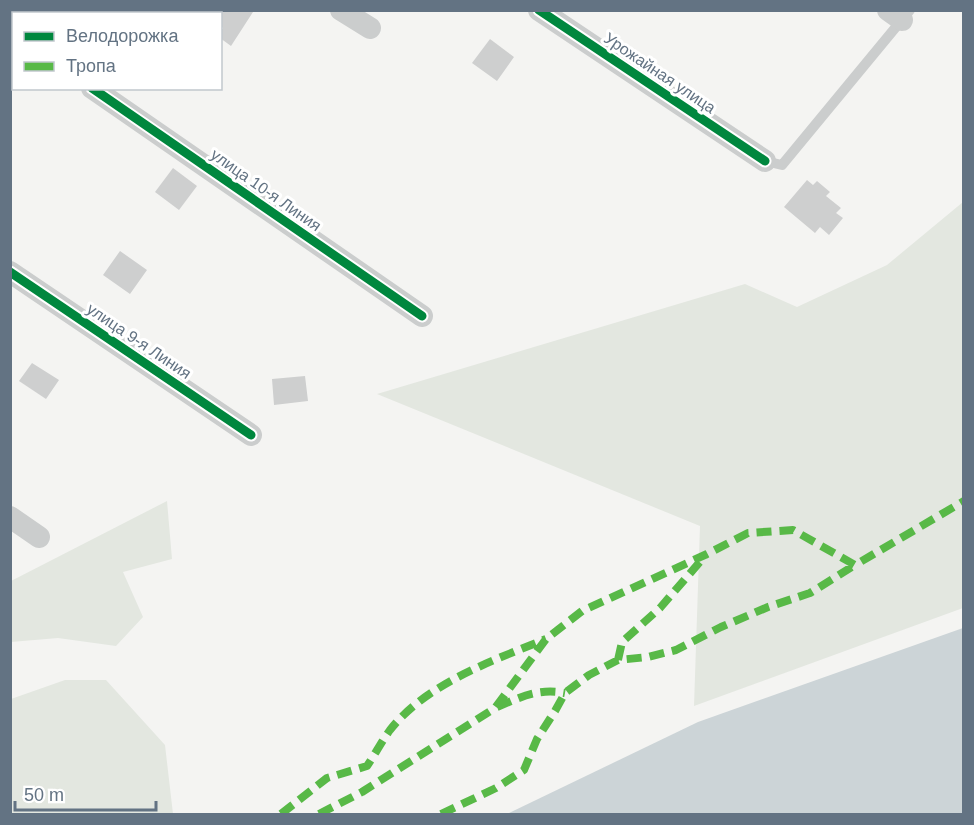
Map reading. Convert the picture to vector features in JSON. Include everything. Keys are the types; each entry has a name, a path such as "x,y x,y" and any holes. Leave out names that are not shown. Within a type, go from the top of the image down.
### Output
{"street":[{"path":"341,10 370,28"},
{"name":"Урожайная улица","path":"539,10 765,161"},
{"name":"улица 10-я Линия","path":"95,90 423,316"},
{"name":"улица 9-я Линия","path":"10,272 251,435"},
{"path":"10,517 39,537"}],"lane":[{"path":"765,161 783,165 900,14"}],"shaded area":[{"path":"963,202 963,608 694,706 700,526 377,394 745,284 797,307 887,265"},
{"path":"167,501 172,559 123,572 143,617 116,646 58,638 11,642 11,581"},
{"path":"963,628 963,814 507,814 698,722"},
{"path":"65,680 106,680 165,745 173,814 11,814 11,699"}],"building":[{"path":"221,10 250,10 253,12 231,46 222,39 222,12"},
{"path":"490,39 514,57 497,81 472,63"},
{"path":"173,168 197,186 179,210 155,192"},
{"path":"807,180 813,185 817,181 830,192 826,196 841,208 836,213 843,218 829,235 820,227 815,233 784,207"},
{"path":"120,251 147,270 130,294 103,275"},
{"path":"32,363 59,380 46,399 19,381"},
{"path":"305,376 308,401 274,405 272,379"}],"marked path":[{"path":"319,814 362,792 495,708 546,639 582,611 748,533 793,530 855,565 964,501"},
{"path":"618,660 622,642 660,608 705,556"},
{"path":"441,814 496,788 524,770 537,739 565,693 589,675 618,660 648,657 676,650 768,607 810,593 855,565"},
{"path":"281,814 327,778 367,766 390,730 405,713 441,686 483,665 546,639"},
{"path":"497,707 538,693 565,693"}],"cycle path":[{"path":"539,10 765,161"},
{"path":"95,90 422,316"},
{"path":"10,272 251,435"}]}
